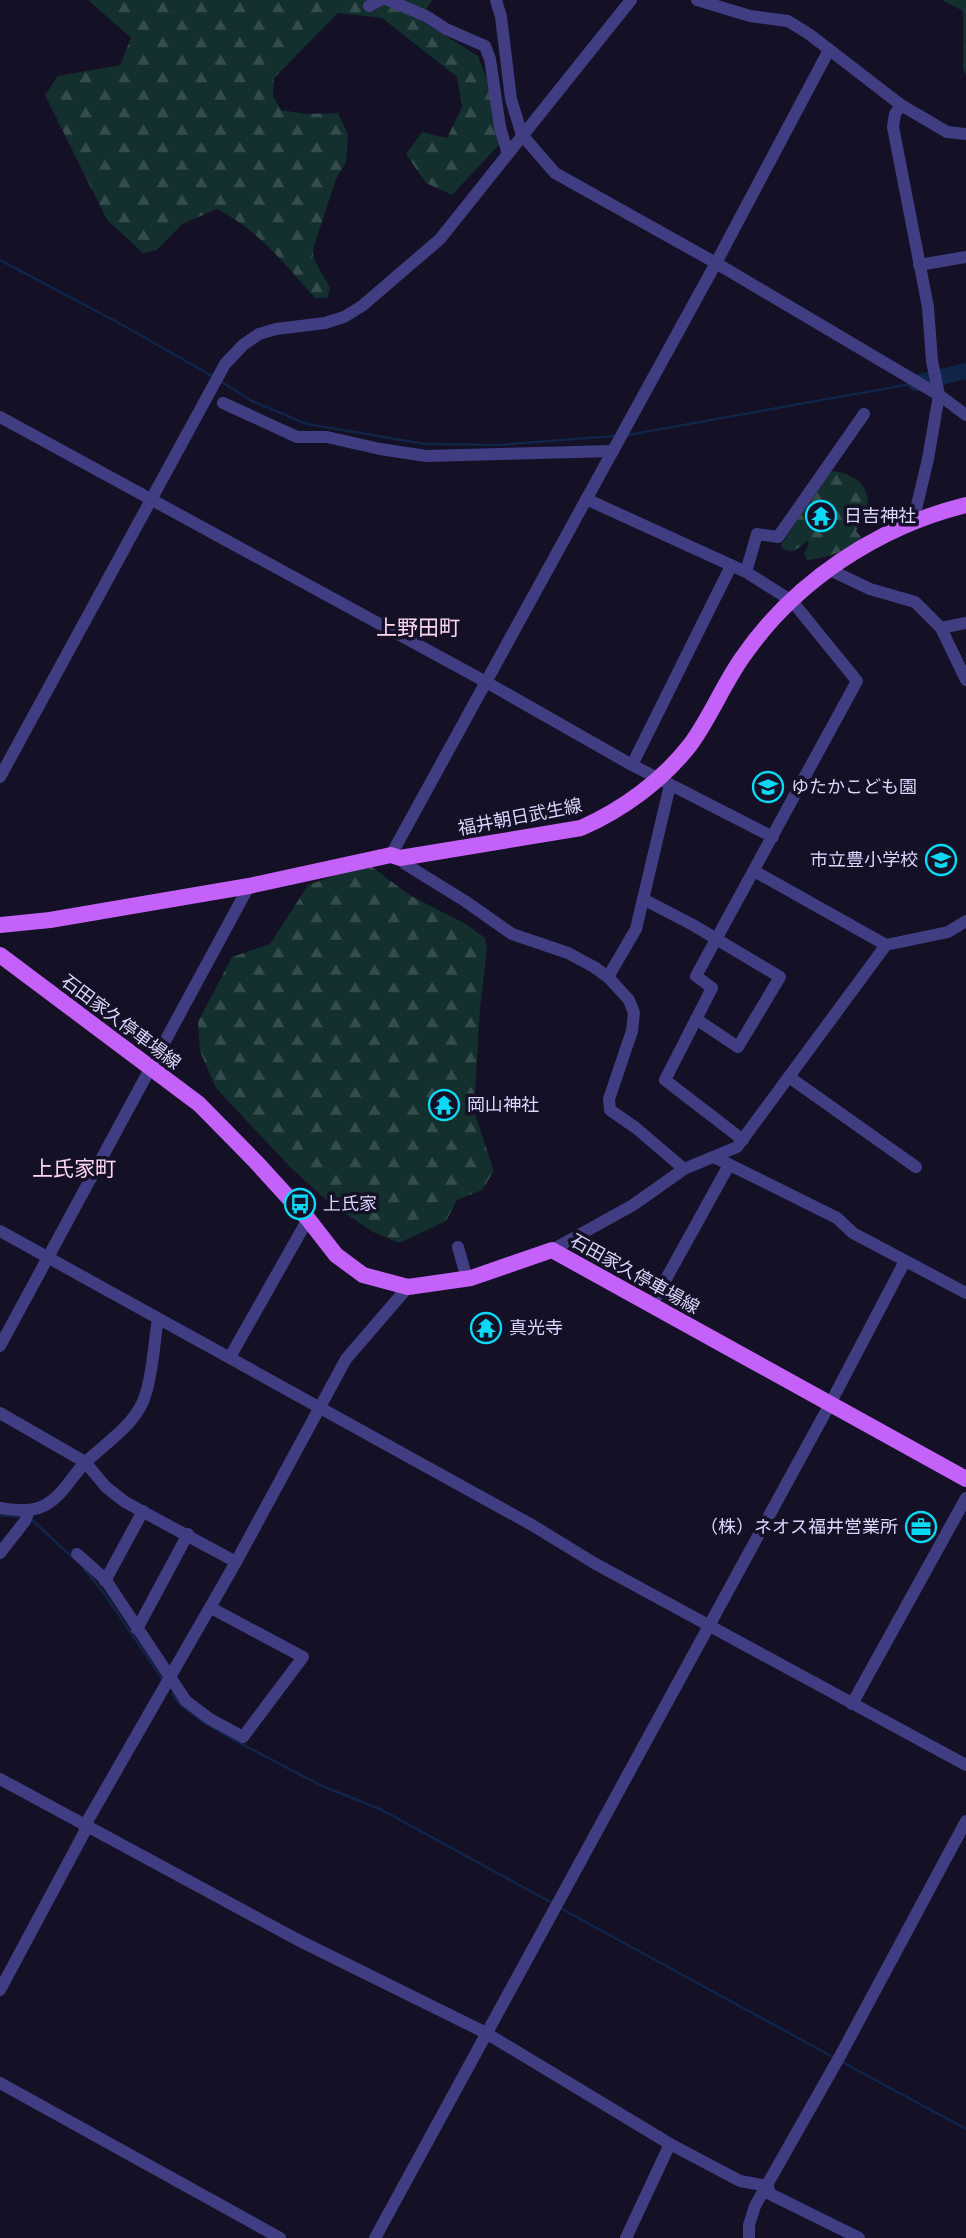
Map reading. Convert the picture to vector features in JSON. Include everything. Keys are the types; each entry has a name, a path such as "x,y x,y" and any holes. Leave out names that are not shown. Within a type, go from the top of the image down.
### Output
{"main road":[{"name":"福井朝日武生線","path":"0,925 50,920 249,886 396,856 581,828 663,782 742,658 792,601 847,556 874,540 913,522 966,505"},
{"name":"石田家久停車場線","path":"0,955 199,1104 307,1219 336,1255 363,1275 408,1287 467,1279 552,1250 966,1479"}],"street":[{"path":"388,0 485,46 490,59 500,127 508,154"},
{"path":"496,0 501,17 511,99 522,135 542,159 565,180 716,264 939,395 966,415"},
{"path":"0,777 225,364 243,345 259,334 276,329 325,323 344,317 362,306 440,239 631,0"},
{"path":"698,0 750,16 789,21 901,105 947,132 966,134"},
{"path":"684,1169 636,1128 610,1110 609,1099 622,1064 634,1013 629,1000 608,977 568,953 512,934 396,856 486,682 716,264 829,50"},
{"path":"901,105 895,114 893,127 928,307 932,361 939,395 913,522"},
{"path":"919,265 966,257"},
{"path":"223,403 297,437 327,437 380,450 426,456 615,447"},
{"path":"746,572 757,534 778,537 864,414"},
{"path":"0,416 663,782 773,837"},
{"path":"586,499 746,572 792,601 857,681 696,976 712,988 665,1080 743,1140"},
{"path":"632,765 732,566"},
{"path":"830,570 870,589 915,602 941,628 966,680"},
{"path":"941,628 966,623"},
{"path":"608,977 636,929 663,782"},
{"path":"754,871 886,945 948,932 966,921"},
{"path":"0,1346 249,886"},
{"path":"643,899 717,939 780,978 738,1047 696,1019"},
{"path":"552,1250 633,1205 684,1169 737,1147 886,945"},
{"path":"789,1077 916,1167"},
{"path":"714,1157 837,1218 853,1233 966,1293"},
{"path":"651,1306 729,1165"},
{"path":"230,1357 307,1219"},
{"path":"0,1231 532,1525 594,1563 966,1765"},
{"path":"458,1247 467,1279"},
{"path":"375,2238 830,1404 905,1261"},
{"path":"0,1990 86,1827 236,1562 346,1359 408,1287"},
{"path":"0,1553 27,1515 63,1491 85,1462 117,1436 140,1408 146,1393 158,1319"},
{"path":"0,1413 85,1462 106,1487 125,1502 236,1562"},
{"path":"852,1704 966,1499"},
{"path":"0,1508 27,1515"},
{"path":"106,1581 144,1511"},
{"path":"137,1629 188,1534"},
{"path":"77,1554 106,1581 187,1701 210,1719 243,1737 303,1657 213,1609"},
{"path":"0,1779 298,1940 486,2033 670,2144 740,2181 768,2186"},
{"path":"749,2238 749,2225 755,2206 966,1821"},
{"path":"0,2083 280,2238"},
{"path":"626,2238 670,2144"},
{"path":"768,2186 770,2194 859,2238"}],"green space":[{"path":"88,0 432,0 420,20 478,56 508,135 452,195 426,183 406,154 422,132 447,138 462,107 457,77 382,18 338,13 274,78 273,96 281,110 306,114 338,113 348,134 346,162 336,179 314,246 313,257 330,288 327,298 315,298 258,237 217,209 182,224 157,250 143,253 107,220 45,95 58,76 120,65 131,38"},
{"path":"942,0 966,0 966,75 963,69 963,11"},
{"path":"829,471 852,477 867,494 866,513 856,531 861,537 845,550 807,560 804,554 809,544 807,541 793,551 783,549 781,545"},
{"path":"372,867 411,896 464,923 484,937 487,948 480,1009 474,1111 494,1171 482,1190 457,1200 446,1221 399,1243 373,1232 331,1204 291,1168 216,1088 200,1051 198,1022 232,957 270,944 308,885 353,869"}],"waterway":[{"path":"0,260 212,376"},
{"path":"916,383 966,371"},
{"path":"220,381 252,401 307,424 425,444 499,445 614,436"},
{"path":"628,435 911,384"},
{"path":"0,1515 21,1517"},
{"path":"31,1519 72,1557"},
{"path":"84,1569 104,1593 163,1680"},
{"path":"172,1694 200,1720 234,1740 320,1785 382,1810 554,1904"},
{"path":"560,1908 833,2057"},
{"path":"842,2062 966,2129"}],"place":[{"name":"日吉神社","path":"821,516"},
{"name":"ゆたかこども園","path":"768,787"},
{"name":"市立豊小学校","path":"941,860"},
{"name":"岡山神社","path":"444,1105"},
{"name":"上氏家","path":"300,1204"},
{"name":"真光寺","path":"486,1328"},
{"name":"（株）ネオス福井営業所","path":"921,1527"}],"district":[{"name":"上野田町","path":"418,628"},
{"name":"上氏家町","path":"74,1169"}]}
